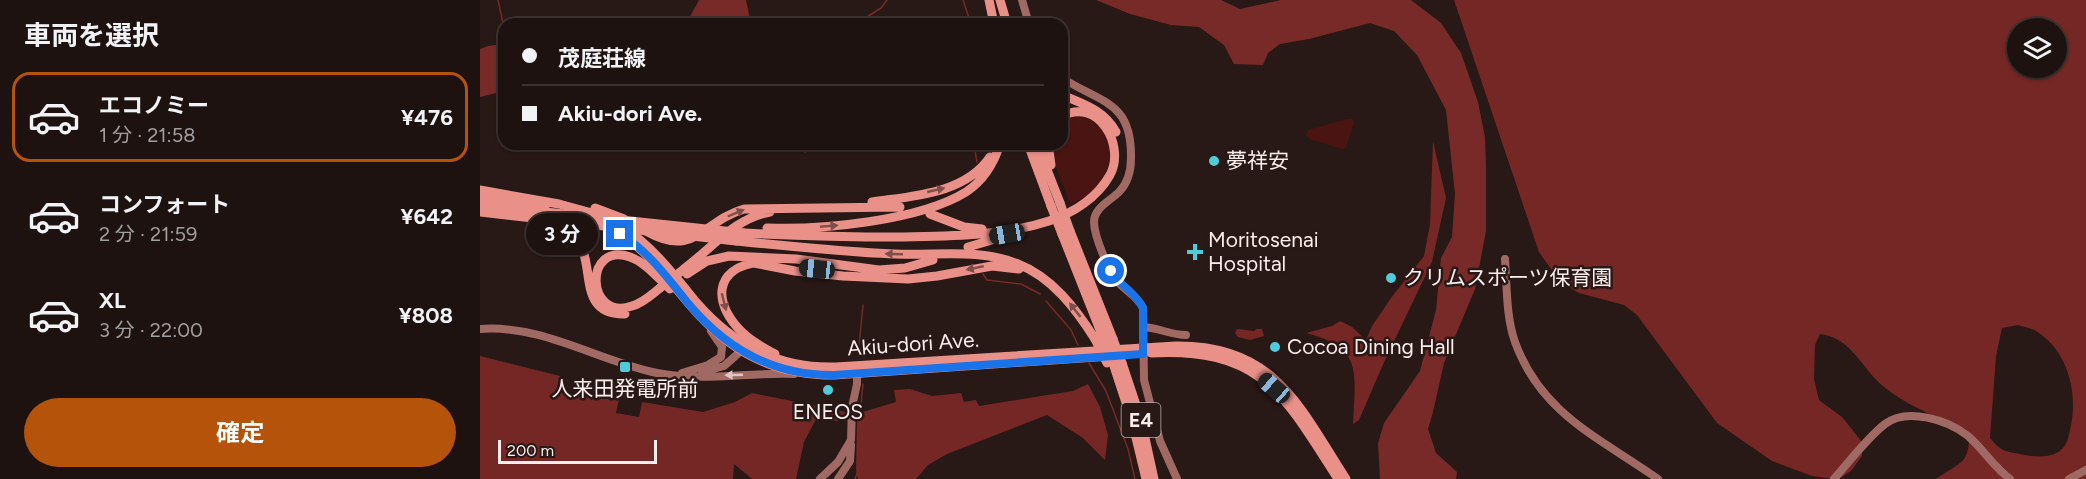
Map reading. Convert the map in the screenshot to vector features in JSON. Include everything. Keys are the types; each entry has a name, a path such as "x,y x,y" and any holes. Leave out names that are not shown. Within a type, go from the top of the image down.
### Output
{"highway":[{"path":"987,0 991,18"},
{"path":"999,0 1004,18"},
{"path":"968,247 1062,220 1089,206 1109,187 1119,167 1120,146 1116,134 1109,121 1097,111 1068,98"},
{"path":"742,235 946,236 994,232 1037,224 1060,216 1088,200 1105,182 1114,161 1112,140 1102,123 1084,112 1068,113"},
{"path":"837,207 931,191 957,184 973,176 994,150"},
{"path":"742,235 839,225 924,209 956,197 975,185 988,171 996,150"},
{"name":"E4","path":"1031,150 1058,204"},
{"name":"E4","path":"1039,150 1069,231 1104,339 1141,420 1155,479"},
{"path":"1048,150 1058,204"},
{"name":"Akiu-dori Ave.","path":"480,190 516,203 569,214 620,234 649,256 707,324 741,351 780,368 814,374 1204,346 1251,361 1283,387 1306,417 1346,479"},
{"name":"Akiu-dori Ave.","path":"480,197 546,201 600,215 636,236 663,261 716,323 733,338 752,350 773,359 794,364 857,370"},
{"path":"546,201 599,209 657,238 674,242 690,240 731,214 744,209 900,207"},
{"path":"516,203 555,219 573,234 583,252 591,293 602,308 613,313 632,312 644,306 685,272 731,228 747,218 761,213 801,208"},
{"path":"480,205 627,225"},
{"path":"480,212 836,242 915,242 979,238 1024,231"},
{"path":"930,214 954,224 980,229 1037,224"},
{"name":"E4","path":"1069,231 1096,285 1104,339"},
{"path":"742,235 855,252 991,256 1019,264 1036,273 1050,285 1104,339 1114,363"},
{"path":"662,290 635,305 616,307 606,303 598,294 595,284 596,273 601,263 609,257 620,255 632,257 643,264 696,312"},
{"path":"685,272 713,258 729,256 781,263 845,264 879,270"},
{"path":"836,367 804,363 774,353 749,339 735,325 723,304 724,282 734,269 752,260 781,263 843,276 927,278 984,266 1000,266 1026,272 1050,285"},
{"path":"766,261 886,277"},
{"path":"843,276 905,268 933,261"},
{"path":"845,264 861,272"},
{"name":"Akiu-dori Ave.","path":"1143,351 1205,354 1245,367 1264,379 1282,397 1338,479"},
{"name":"E4","path":"1114,363 1146,479"}],"street":[{"path":"1022,0 1027,18"},
{"path":"1068,81 1117,109 1129,130 1131,162 1127,180 1118,193 1099,209 1094,221 1097,235 1114,277 1140,302 1144,315 1144,380 1160,441 1176,479"},
{"path":"1505,259 1513,334 1524,362 1533,376 1565,416 1587,434 1658,479"},
{"path":"675,374 708,365 721,357 722,347 707,324"},
{"path":"1144,327 1159,328 1175,335 1186,335"},
{"path":"480,329 512,330 537,335 637,368 664,374 696,376 814,374"},
{"path":"664,374 718,369 730,362 741,351 752,350"},
{"path":"838,479 850,461 852,407 857,384 857,370"},
{"path":"1834,479 1886,423 1900,418 1915,417 1929,418 1947,424 1967,436 2010,479"},
{"path":"820,479 838,462 851,440"},
{"path":"2069,479 2086,470"}],"shaded area":[{"path":"699,0 746,0 750,18 689,18"},
{"path":"1096,0 1221,0 1240,9 1281,0 1411,0 1441,23 1461,53 1478,102 1485,137 1486,167 1486,231 1475,289 1444,363 1428,429 1436,453 1457,472 1456,479 1380,479 1378,443 1384,423 1420,371 1436,310 1441,258 1452,237 1455,194 1446,110 1417,55 1394,31 1370,23 1280,44 1268,53 1263,65 1234,64 1224,45 1199,27 1171,25 1130,14"},
{"path":"1454,0 2086,0 2086,479 1936,479 1965,457 1969,444 1968,434 1913,406 1893,393 1876,379 1848,347 1831,336 1820,334 1815,345 1814,379 1819,400 1842,417 1862,442 1862,456 1851,471 1842,477 1833,479 1812,476 1772,461 1717,423 1637,315 1624,305 1579,293 1560,282 1539,252","holes":["2018,325 2030,328 2047,339 2056,349 2063,360 2071,385 2073,412 2068,439 2061,450 2049,456 2009,452 2001,449 1990,438 1996,356 2002,328"]},
{"path":"498,45 498,92 480,97 480,49"},
{"path":"1077,116 1090,119 1099,126 1106,134 1110,154 1104,176 1098,186 1086,197 1070,204 1056,167 1053,150 1068,150 1068,120"},
{"path":"1352,119 1354,122 1346,148 1342,149 1310,139 1306,135 1308,130"},
{"path":"1433,141 1446,198 1432,262 1359,420 1353,424 1354,377 1347,355 1338,346 1325,339 1306,333 1332,326 1340,321 1352,327 1366,340 1372,326 1391,298 1424,256 1430,224"},
{"path":"1237,329 1254,331 1262,329 1264,336 1250,340 1238,337 1235,333"},
{"path":"480,356 560,376 562,391 595,399 597,394 619,399 616,413 639,417 642,402 703,412 735,402 752,393 856,414 896,402 894,390 910,389 932,396 961,393 964,402 976,400 979,406 1073,391 1088,384 1100,407 1108,435 1105,460 1083,438 1047,415 947,454 928,465 916,479 858,479 856,470 857,421 815,421 804,442 796,479 752,479 734,464 733,479 480,479"}],"waterway":[{"path":"498,0 502,18"},
{"path":"865,18 881,8 887,0"},
{"path":"963,0 969,18"},
{"path":"810,18 821,18"},
{"path":"976,150 977,162"},
{"path":"983,274 987,280 1021,284 1040,294"},
{"path":"1046,301 1071,330 1078,345"},
{"path":"863,305 859,346 863,356"},
{"path":"1089,363 1106,391 1128,449 1135,479"},
{"path":"855,479 863,457 860,414 863,384"}],"place":[{"name":"夢祥安","path":"1214,161"},
{"name":"Moritosenai Hospital","path":"1195,252"},
{"name":"クリムスポーツ保育園","path":"1391,278"},
{"name":"Cocoa Dining Hall","path":"1275,347"},
{"name":"人来田発電所前","path":"625,367"},
{"name":"ENEOS","path":"828,390"}],"route":[{"path":"620,234 631,240 649,256 707,324 733,346 769,365 814,374 834,375 1143,354 1143,308 1111,271"}]}
